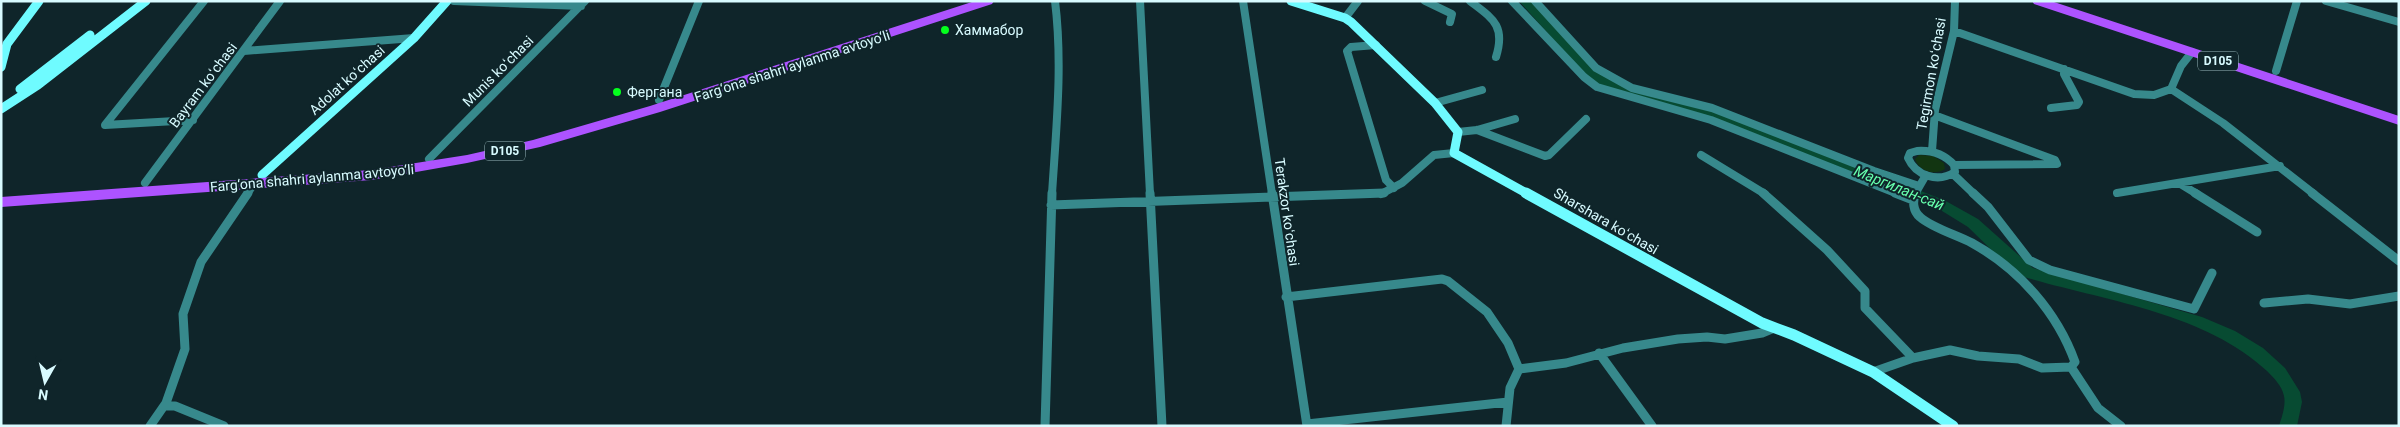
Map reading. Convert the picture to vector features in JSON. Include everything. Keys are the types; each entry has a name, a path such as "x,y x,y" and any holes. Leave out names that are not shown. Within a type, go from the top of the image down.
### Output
{"highway":[{"name":"Farg‘ona shahri aylanma avtoyo‘li","path":"1,202 257,180 398,172 508,150 655,110 968,1"},
{"name":"Farg‘ona shahri aylanma avtoyo‘li","path":"1,192 145,183 257,180 429,159 535,137 988,1"},
{"name":"D105","path":"2038,1 2399,121"},
{"name":"D105","path":"2064,1 2399,112"}],"street":[{"path":"1,67 7,44 39,1"},
{"path":"1,101 27,84 135,1"},
{"path":"1,109 38,85 146,1"},
{"path":"193,120 105,125 204,1"},
{"name":"Bayram koʻchasi","path":"145,183 280,1"},
{"name":"Adolat koʻchasi","path":"257,180 414,38 447,1"},
{"path":"454,1 583,4"},
{"path":"658,100 699,1"},
{"path":"1045,426 1051,205 1058,94 1058,26 1055,1"},
{"path":"1140,1 1148,202 1162,426"},
{"name":"Terakzor koʻchasi","path":"1243,1 1271,199 1307,425"},
{"path":"1345,18 1358,1"},
{"path":"1425,1 1452,14 1450,22"},
{"path":"1470,1 1495,21 1500,38 1496,57"},
{"path":"1512,1 1584,77 1597,87 1711,120 1913,200"},
{"path":"1535,1 1596,68 1632,88 1712,108 1920,186"},
{"name":"Tegirmon koʻchasi","path":"1932,151 1934,115 1954,31 1955,1"},
{"path":"2276,71 2297,1"},
{"path":"2326,1 2399,22"},
{"path":"1051,205 1382,194 1394,188 1434,155 1454,153 1458,132 1435,103 1376,45 1345,18 1296,2"},
{"name":"Munis koʻchasi","path":"429,159 583,4"},
{"path":"1954,31 2142,95 2162,94 2171,88 2181,66 2192,52"},
{"path":"244,51 414,38"},
{"path":"1376,45 1352,47 1347,51 1386,180 1394,188"},
{"path":"2051,108 2077,105 2080,102 2064,74 2064,69"},
{"path":"2171,88 2223,123 2280,166 2399,262"},
{"path":"1435,103 1482,90"},
{"path":"1934,115 2054,160 2057,164 1954,169 1942,178 1926,175 1912,167 1908,158 1913,152 1932,151 1945,157 1954,169 1988,207 2029,260 2050,270 2194,309 2212,273"},
{"path":"1458,132 1477,130 1515,119"},
{"path":"1477,130 1544,156 1550,155 1586,119"},
{"name":"Sharshara koʻchasi","path":"1454,153 1567,214 1662,269 1774,328 1873,372 1953,426"},
{"path":"1701,155 1770,197 1827,250 1865,291 1865,308 1914,358"},
{"path":"2117,193 2280,166"},
{"path":"1873,372 1914,358 1950,350 1978,356 2019,359 2042,368 2071,367 2075,362 2071,348 2060,327 2034,293 1978,247 1921,218 1912,206 1913,200 1926,175"},
{"path":"150,426 164,406 185,349 183,314 202,262 257,180"},
{"path":"2178,183 2258,232"},
{"path":"1286,297 1442,279 1448,281 1487,312 1508,343 1519,369 1510,388 1506,426"},
{"path":"2264,303 2308,299 2350,304 2399,296"},
{"path":"1519,369 1566,363 1600,352 1678,339 1707,337 1725,339 1762,333 1774,328"},
{"path":"1600,352 1652,426"},
{"path":"2071,367 2098,408 2121,426"},
{"path":"1307,425 1508,402"},
{"path":"164,406 175,406 224,426"}],"green space":[{"path":"1919,155 1933,156 1944,163 1945,169 1932,172 1923,169 1915,159"}],"waterway":[{"name":"Маргилан-сай","path":"1525,1 1591,73 1611,86 1631,94 1704,112 1939,203 1973,223 2019,267 2027,272 2162,309 2229,335 2257,352 2286,382 2293,399 2288,426"}],"place":[{"name":"Хаммабор","path":"945,30"},
{"name":"Фергана","path":"617,92"}]}
